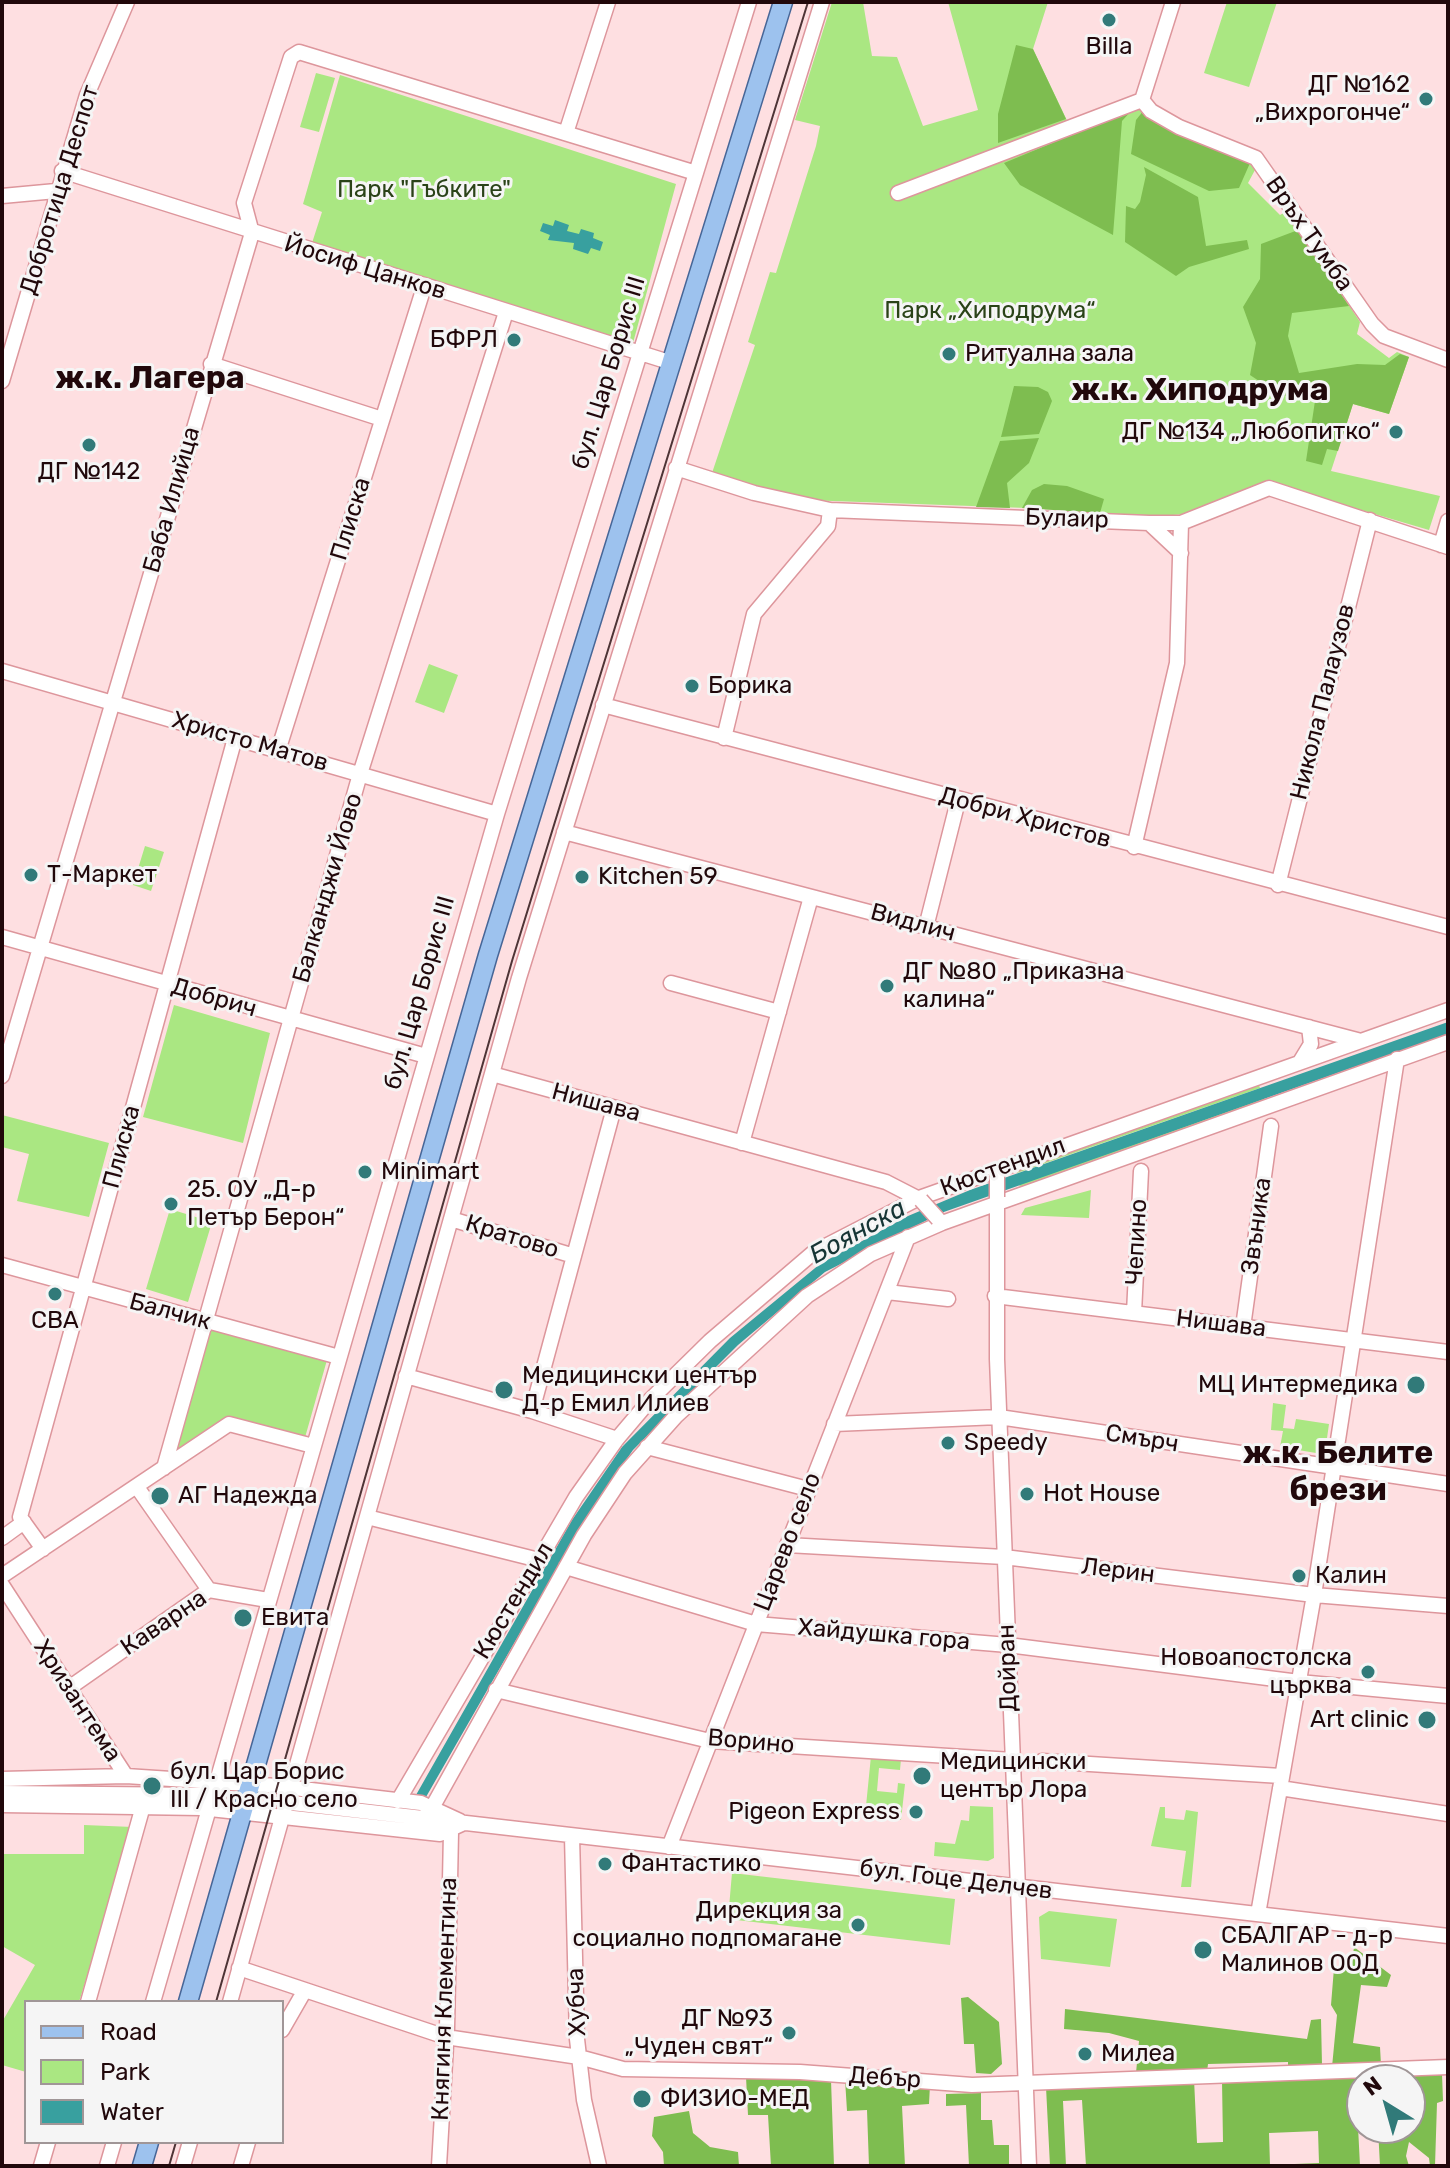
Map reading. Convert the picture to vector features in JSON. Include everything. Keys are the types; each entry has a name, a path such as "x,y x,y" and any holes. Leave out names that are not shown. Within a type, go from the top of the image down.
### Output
{"main road":[{"path":"189,2000 485,964 783,2"},
{"path":"142,2166 148,2144"}],"street":[{"name":"Добротица Деспот","path":"2,381 53,216 62,171 96,70 127,2"},
{"path":"566,133 608,2"},
{"name":"бул. Цар Борис III","path":"154,2000 497,814 749,2"},
{"path":"231,2000 492,1074 603,705 822,2"},
{"path":"898,193 1142,100 1173,2"},
{"name":"Баба Илийца","path":"2,1076 252,233 244,203 289,60 296,53 696,173"},
{"name":"Връх Тумба","path":"1142,100 1151,111 1179,127 1256,158 1372,324 1384,336 1448,360"},
{"name":"Йосиф Цанков","path":"62,171 669,362"},
{"path":"2,196 56,191"},
{"name":"Плиска","path":"278,751 424,287"},
{"name":"Балканджи Йово","path":"164,1468 360,774 506,312"},
{"path":"211,364 382,419"},
{"name":"Булаир","path":"676,468 754,493 830,510 1149,523 1181,523 1269,488 1444,546"},
{"path":"724,738 754,614 828,526 830,510"},
{"name":"Никола Палаузов","path":"1278,885 1370,520"},
{"path":"1444,546 1448,521"},
{"path":"1149,523 1181,553"},
{"path":"1134,847 1177,663 1181,523"},
{"name":"Христо Матов","path":"2,671 497,814"},
{"name":"Добри Христов","path":"603,705 958,801 1448,927"},
{"name":"Плиска","path":"24,1522 20,1517 235,738"},
{"path":"926,927 958,801"},
{"name":"Видлич","path":"564,832 1361,1041"},
{"path":"742,1143 811,897"},
{"name":"Добрич","path":"2,937 426,1056"},
{"path":"671,983 779,1012"},
{"name":"Кюстендил","path":"398,1801 539,1560 617,1439 667,1383 773,1285 833,1240 920,1199 1448,1010"},
{"path":"1300,1062 1311,1044 1309,1027"},
{"name":"Кюстендил","path":"433,1806 604,1504 647,1447 738,1357 807,1296 853,1264 940,1221 1448,1042"},
{"path":"1258,1914 1314,1595 1397,1059"},
{"name":"Нишава","path":"492,1074 886,1182 920,1199 940,1221"},
{"path":"532,1411 614,1108"},
{"name":"Звъника","path":"1243,1327 1271,1126"},
{"name":"Чепино","path":"1134,1313 1141,1171"},
{"name":"Дойран","path":"997,1172 995,1296 1029,2166"},
{"path":"886,1182 896,1198 891,1211"},
{"name":"Кратово","path":"451,1219 574,1256"},
{"name":"Царево село","path":"669,1847 908,1237"},
{"name":"Балчик","path":"2,1265 339,1357"},
{"path":"887,1292 948,1299"},
{"name":"Нишава","path":"995,1296 1448,1352"},
{"path":"406,1376 532,1411 617,1439"},
{"name":"Смърч","path":"834,1424 999,1417 1448,1484"},
{"path":"2,1576 229,1424 313,1446"},
{"path":"647,1447 808,1489"},
{"path":"137,1487 209,1590"},
{"path":"367,1517 539,1560"},
{"path":"2,1538 24,1522 43,1549"},
{"name":"Лерин","path":"787,1545 1004,1557 1314,1595 1448,1606"},
{"name":"Хайдушка гора","path":"566,1567 756,1624 1008,1645 1299,1682 1448,1696"},
{"name":"Хризантема","path":"2,1585 126,1776"},
{"name":"Каварна","path":"69,1688 209,1590 268,1600"},
{"name":"Ворино","path":"496,1690 710,1741 1012,1760"},
{"path":"1042,1761 1280,1782 1448,1814"},
{"name":"бул. Гоце Делчев","path":"2,1779 126,1776 250,1785 290,1795 464,1823 1448,1936"},
{"path":"2,1793 201,1795"},
{"name":"бул. Гоце Делчев","path":"290,1795 433,1806 464,1823"},
{"path":"2,1805 209,1809 451,1832 464,1823"},
{"path":"89,2000 143,1806"},
{"name":"Княгиня Клементина","path":"439,2166 451,1832"},
{"name":"Хубча","path":"572,1836 579,2057 584,2100 599,2166"},
{"name":"Дебър","path":"239,1968 446,2037 579,2057 623,2069 800,2072 972,2085 1448,2067"},
{"path":"284,2027 305,1990"},
{"path":"41,2166 47,2144"},
{"path":"107,2166 113,2144"},
{"path":"183,2166 189,2144"},
{"path":"241,2166 247,2144"}],"green space":[{"name":"Парк „Хиподрума“","path":"832,2 863,2 872,56 897,57 923,126 978,110 948,2 1048,2 1033,49 1073,133 1140,107 1175,132 1250,163 1255,170 1248,183 1280,215 1287,211 1360,322 1357,334 1389,358 1397,352 1409,357 1389,414 1353,404 1331,471 1440,496 1429,530 1269,483 1188,514 1141,517 1055,509 805,500 712,473 755,345 748,342 770,272 776,273 816,146 820,126 795,120"},
{"path":"1227,2 1277,2 1249,87 1204,73"},
{"path":"1016,45 1033,49 1066,119 998,143 998,114"},
{"path":"316,73 335,78 319,132 300,127"},
{"name":"Парк \"Гъбките\"","path":"340,75 676,184 633,343 312,243 322,212 303,204"},
{"path":"1132,110 1122,121 1113,235 1020,185 1004,163"},
{"path":"1144,110 1175,132 1250,163 1239,188 1209,191 1131,154 1136,120"},
{"path":"1144,167 1198,197 1206,246 1247,240 1249,249 1189,267 1176,276 1125,242 1126,206 1135,209 1140,202 1146,175"},
{"path":"1298,230 1349,306 1292,313 1288,336 1299,373 1357,364 1385,365 1400,354 1409,357 1389,414 1353,404 1338,451 1327,449 1322,465 1306,461 1315,401 1301,401 1277,393 1250,375 1256,343 1243,307 1260,279 1261,244"},
{"path":"1014,386 1038,387 1048,392 1052,401 1039,434 1001,437"},
{"path":"1039,438 1029,463 1007,483 1010,508 976,507 1000,441"},
{"path":"1044,484 1067,486 1104,499 1100,513 1022,508 1032,490"},
{"path":"429,664 458,675 444,713 415,702"},
{"path":"145,846 164,852 151,891 133,885"},
{"path":"174,1005 270,1033 243,1143 143,1117"},
{"path":"1259,1085 1260,1088 1017,1173 1017,1170"},
{"path":"1264,1098 1265,1102 1020,1187 1019,1184"},
{"path":"2,1115 109,1143 89,1217 17,1201 29,1154 2,1147"},
{"path":"1091,1190 1089,1218 1021,1215 1025,1208"},
{"path":"170,1209 212,1222 188,1302 146,1289"},
{"path":"208,1328 327,1360 304,1441 228,1420 173,1457"},
{"path":"1273,1403 1286,1405 1283,1428 1294,1429 1296,1419 1329,1424 1325,1452 1280,1447 1283,1431 1271,1430"},
{"path":"871,1756 901,1759 900,1770 879,1768 877,1791 897,1793 898,1783 905,1784 901,1820 893,1819 894,1809 866,1806"},
{"path":"970,1806 993,1807 994,1858 988,1861 934,1856 935,1842 955,1844 961,1820 969,1821"},
{"path":"1160,1807 1165,1807 1165,1818 1184,1820 1186,1810 1198,1812 1191,1887 1181,1887 1186,1851 1151,1846"},
{"path":"84,1825 133,1827 80,2000 24,2000 24,2071 2,2065 2,2022 35,1965 2,1946 2,1854 84,1854"},
{"path":"732,1873 955,1899 950,1945 728,1919"},
{"path":"1049,1911 1117,1919 1110,1967 1041,1959 1039,1917"},
{"path":"1354,1947 1391,1975 1387,1987 1361,1985 1353,2043 1380,2047 1381,2064 1332,2067 1337,2015 1331,2005 1334,1968 1351,1970"},
{"path":"968,1997 999,2022 1002,2064 991,2074 976,2073 974,2044 964,2044 961,1998"},
{"path":"1065,2009 1307,2039 1311,2020 1321,2019 1322,2065 1288,2070 1288,2062 1208,2064 1207,2072 1136,2073 1139,2041 1109,2033 1064,2029"},
{"path":"1442,2074 1443,2101 1437,2103 1435,2166 1430,2166 1429,2158 1412,2144 1426,2144 1426,2075"},
{"path":"746,2077 831,2080 834,2166 771,2166 768,2115 748,2115"},
{"path":"1346,2077 1346,2144 1359,2144 1360,2166 1086,2166 1082,2100 1063,2101 1066,2166 1050,2166 1046,2087 1194,2079 1197,2143 1223,2142 1222,2081","holes":["1318,2131 1319,2163 1270,2165 1269,2133"]},
{"path":"845,2079 930,2085 929,2104 902,2106 905,2166 869,2166 867,2110 847,2111"},
{"path":"981,2093 981,2120 992,2120 994,2145 1009,2145 1009,2166 969,2166 966,2105 946,2106 946,2094"},
{"path":"689,2111 693,2133 710,2147 738,2152 739,2166 664,2166 663,2152 652,2136 654,2117"},
{"path":"1379,2144 1409,2144 1406,2156 1409,2166 1380,2166"}],"water":[{"path":"555,220 569,225 567,231 579,234 581,229 594,233 593,238 603,242 600,251 591,248 588,254 573,249 574,243 548,240 550,235 540,231 543,223 553,226"},
{"path":"1448,1022 1448,1034 941,1213 825,1272 738,1345 633,1450 587,1516 426,1797 416,1795 572,1520 622,1447 730,1338 820,1264 908,1216 970,1190"}],"tunnel":[{"path":"201,1795 292,1803"}],"tram line":[{"path":"217,2000 512,961 808,2"},
{"path":"169,2166 175,2144"}],"place":[{"name":"Billa","path":"1109,20"},
{"name":"ДГ №162 „Вихрогонче“","path":"1426,99"},
{"name":"БФРЛ","path":"514,340"},
{"name":"Ритуална зала","path":"949,354"},
{"name":"ДГ №134 „Любопитко“","path":"1396,432"},
{"name":"ДГ №142","path":"89,445"},
{"name":"Борика","path":"692,686"},
{"name":"Т-Маркет","path":"31,875"},
{"name":"Kitchen 59","path":"582,877"},
{"name":"ДГ №80 „Приказна калина“","path":"887,986"},
{"name":"Minimart","path":"365,1172"},
{"name":"25. ОУ „Д-р Петър Берон“","path":"171,1204"},
{"name":"CBA","path":"55,1294"},
{"name":"МЦ Интермедика","path":"1416,1385"},
{"name":"Медицински център Д-р Емил Илиев","path":"504,1390"},
{"name":"Speedy","path":"948,1443"},
{"name":"Hot House","path":"1027,1494"},
{"name":"АГ Надежда","path":"160,1496"},
{"name":"Калин","path":"1299,1576"},
{"name":"Евита","path":"243,1618"},
{"name":"Новоапостолска църква","path":"1368,1672"},
{"name":"Art clinic","path":"1427,1720"},
{"name":"Медицински център Лора","path":"922,1776"},
{"name":"бул. Цар Борис III / Красно село","path":"152,1786"},
{"name":"Pigeon Express","path":"916,1812"},
{"name":"Фантастико","path":"605,1864"},
{"name":"Дирекция за социално подпомагане","path":"858,1925"},
{"name":"СБАЛГАР - д-р Малинов ООД","path":"1203,1950"},
{"name":"ДГ №93 „Чуден свят“","path":"789,2033"},
{"name":"Милеа","path":"1085,2054"},
{"name":"ФИЗИО-МЕД","path":"642,2099"}],"district":[{"name":"ж.к. Лагера","path":"150,379"},
{"name":"ж.к. Хиподрума","path":"1200,391"},
{"name":"ж.к. Белите брези","path":"1338,1472"}],"water label":[{"name":"Боянска","path":"858,1232"}]}
